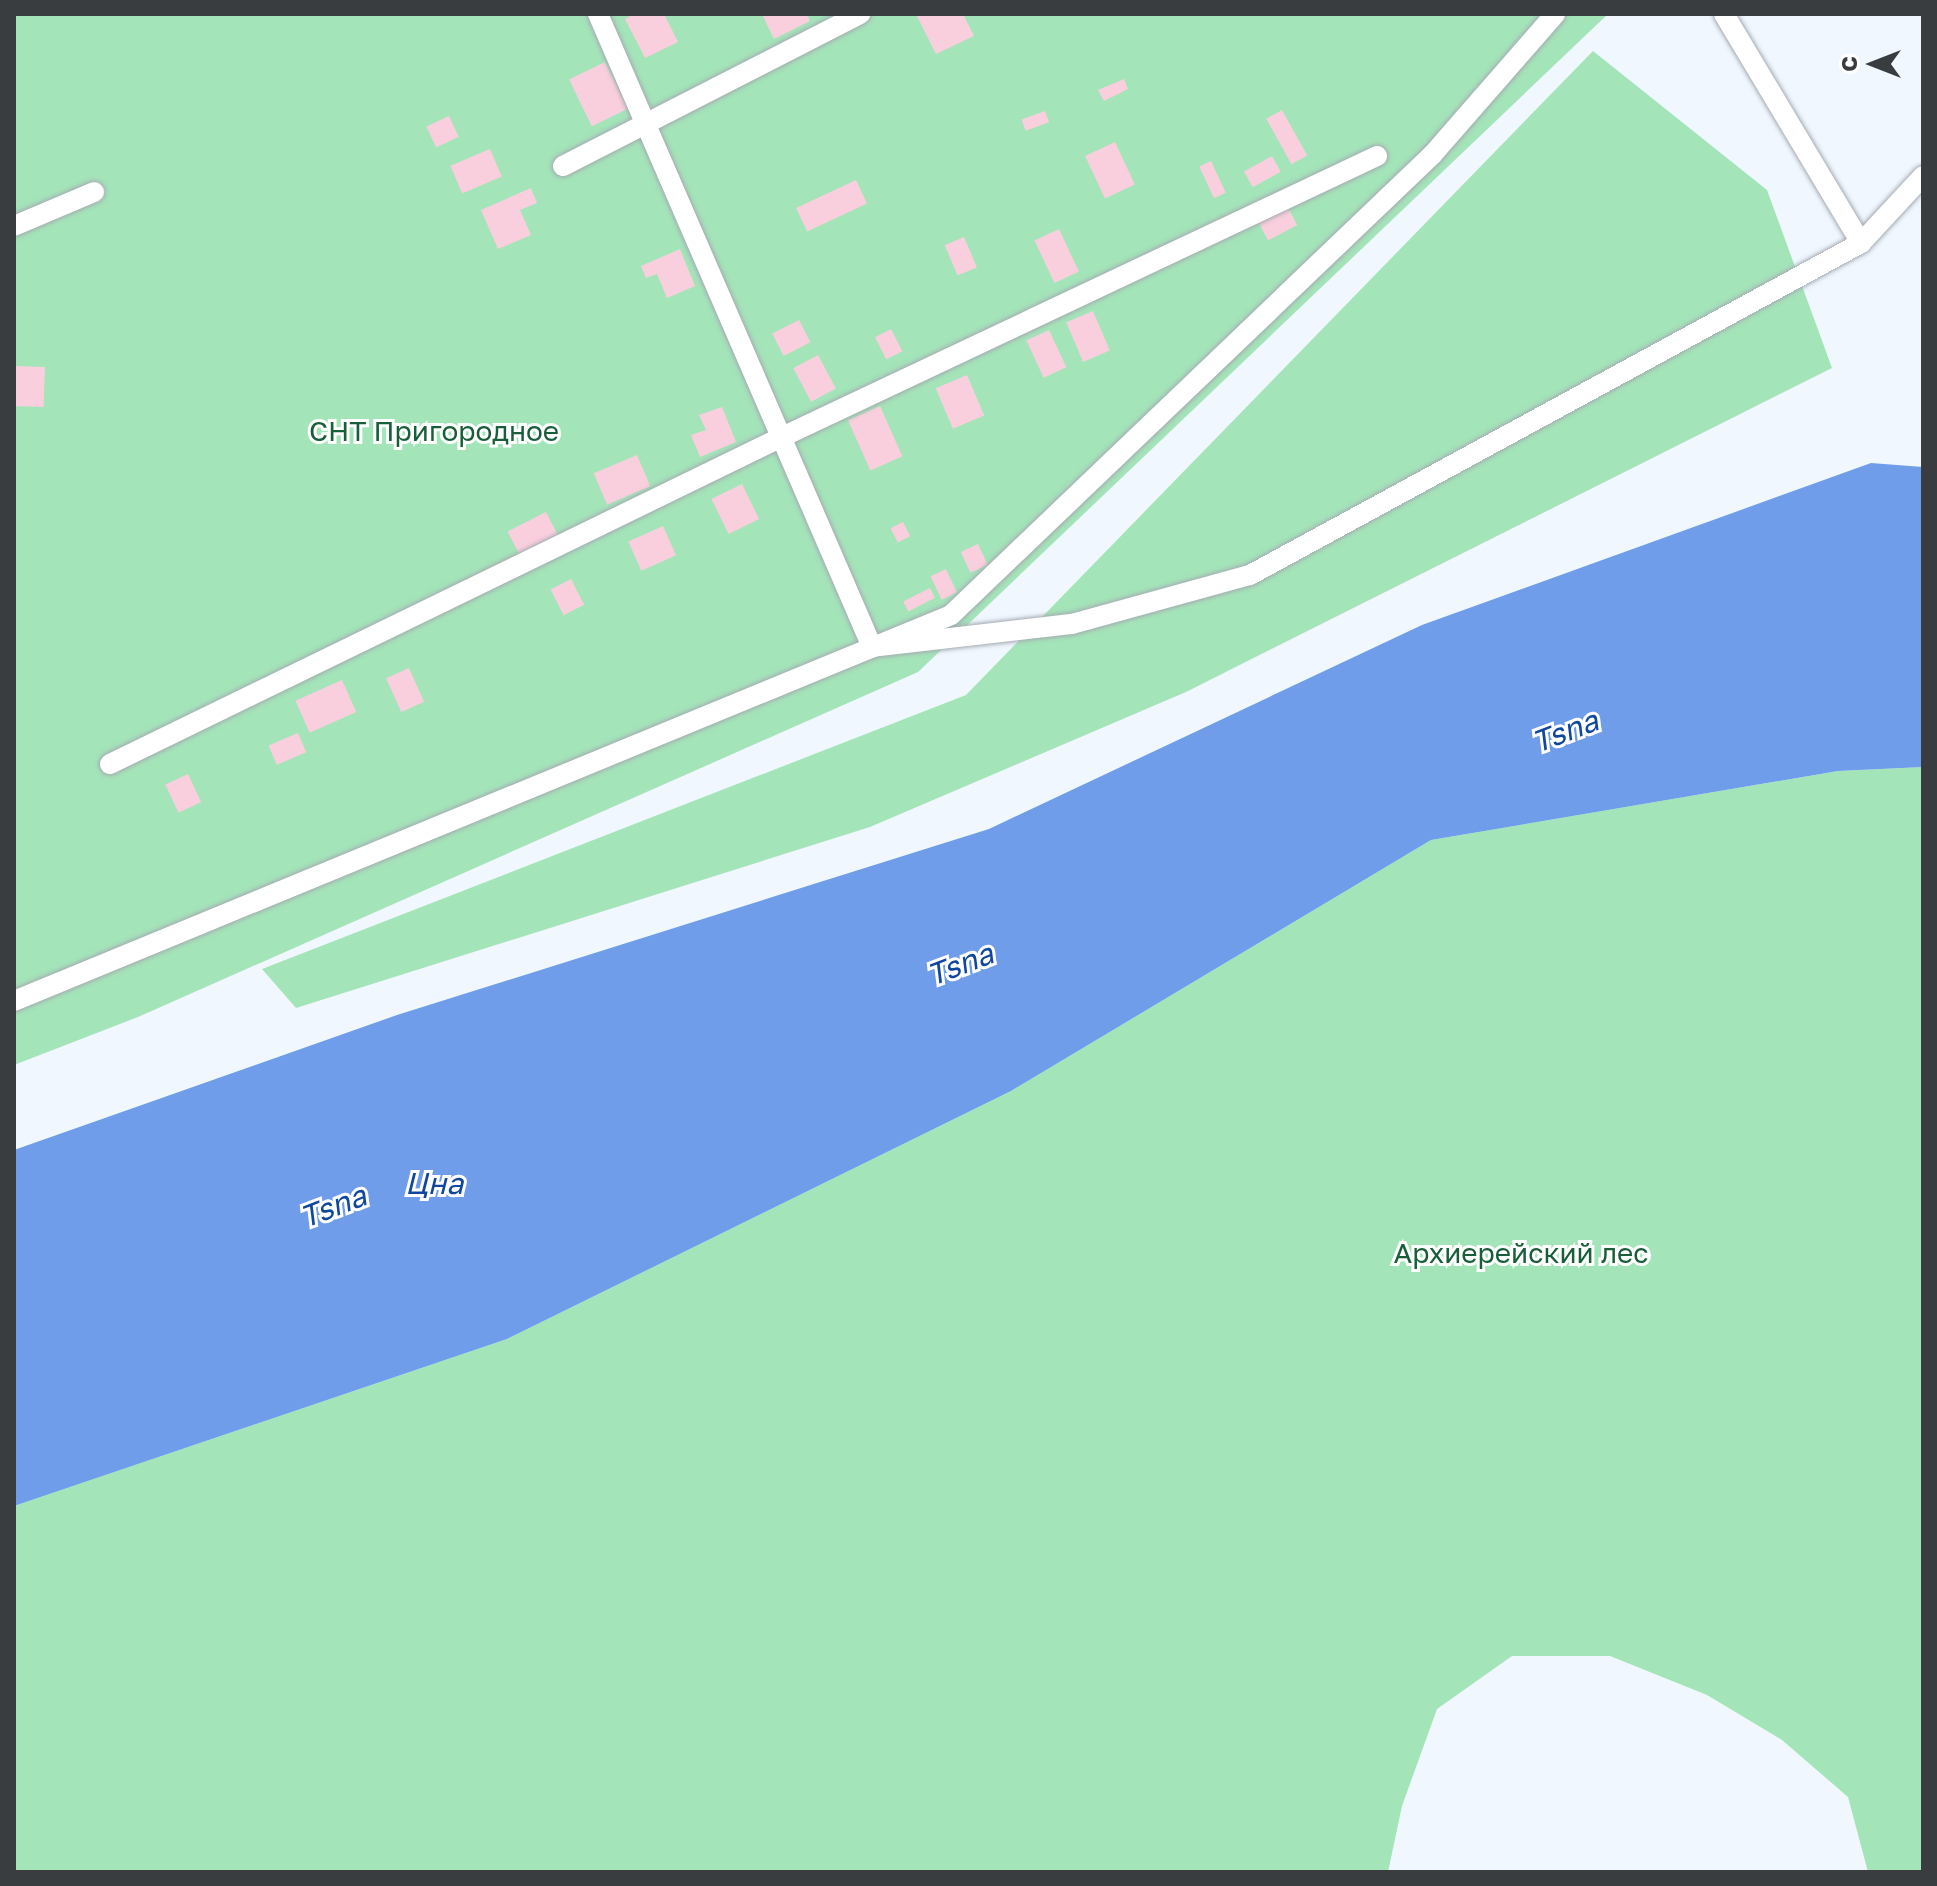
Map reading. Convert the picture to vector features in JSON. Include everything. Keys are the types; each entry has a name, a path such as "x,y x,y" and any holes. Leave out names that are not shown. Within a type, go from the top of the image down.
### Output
{"lane":[{"path":"598,14 872,647"},
{"path":"563,166 860,14"},
{"path":"14,1001 951,615 1433,154 1555,14"},
{"path":"1724,14 1861,243"},
{"path":"110,764 782,437 1377,156"},
{"path":"872,647 1072,624 1250,575 1861,243 1923,176"},
{"path":"14,226 94,192"}],"green space":[{"name":"СНТ Пригородное","path":"14,14 1608,14 918,672 138,1017 14,1065"},
{"path":"1593,51 1767,190 1832,368 1186,692 870,827 296,1008 262,969 966,695"},
{"name":"Архиерейский лес","path":"1923,767 1923,1872 1868,1872 1848,1797 1782,1740 1707,1695 1610,1656 1512,1656 1437,1709 1402,1806 1388,1872 14,1872 14,1506 507,1339 1011,1091 1431,840 1838,771"}],"water":[{"name":"Цна","path":"1871,463 1923,467 1923,767 1838,771 1431,840 1011,1091 507,1339 14,1506 14,1150 397,1015 989,829 1422,625"}],"building":[{"path":"634,14 664,14 678,42 645,58 625,19"},
{"path":"762,14 807,14 810,21 774,39"},
{"path":"916,14 963,14 974,36 936,54"},
{"path":"605,62 628,109 592,126 569,80"},
{"path":"1124,79 1128,89 1104,101 1098,90"},
{"path":"1282,110 1307,155 1291,164 1266,119"},
{"path":"1045,111 1049,122 1026,131 1022,120"},
{"path":"449,116 459,137 436,147 426,127"},
{"path":"1115,142 1135,185 1105,199 1085,156"},
{"path":"490,149 502,177 462,193 450,166"},
{"path":"1272,156 1281,172 1253,187 1244,172"},
{"path":"1211,161 1226,193 1214,198 1199,166"},
{"path":"856,180 867,204 807,231 796,208"},
{"path":"531,188 537,203 520,210 531,235 498,249 481,210"},
{"path":"1285,202 1297,225 1268,240 1256,217"},
{"path":"1059,229 1079,272 1054,283 1035,240"},
{"path":"964,237 977,267 958,276 945,245"},
{"path":"680,249 695,286 667,298 657,274 646,278 641,266"},
{"path":"1093,311 1110,351 1083,362 1066,322"},
{"path":"799,320 810,342 784,356 772,334"},
{"path":"891,329 902,351 886,359 875,337"},
{"path":"1049,330 1066,367 1044,378 1026,341"},
{"path":"818,355 836,389 811,402 793,368"},
{"path":"14,366 45,367 44,407 14,406"},
{"path":"967,375 984,416 953,429 936,388"},
{"path":"880,406 902,456 870,470 848,420"},
{"path":"722,407 736,442 700,457 691,435 706,430 699,415"},
{"path":"637,455 650,486 607,505 594,473"},
{"path":"742,484 759,519 729,534 711,499"},
{"path":"546,512 558,536 520,556 508,532"},
{"path":"903,522 910,536 898,543 891,528"},
{"path":"663,526 676,555 641,571 628,541"},
{"path":"978,544 988,565 971,573 961,552"},
{"path":"946,569 957,593 942,600 931,576"},
{"path":"571,579 584,605 564,615 551,589"},
{"path":"930,588 935,598 908,611 903,602"},
{"path":"409,668 424,702 401,712 386,678"},
{"path":"342,680 356,712 310,733 295,701"},
{"path":"298,733 306,752 277,765 269,746"},
{"path":"188,774 201,802 178,813 165,785"}],"water label":[{"name":"Tsna","path":"1565,731"},
{"name":"Tsna","path":"960,964"},
{"name":"Tsna","path":"333,1206"}]}
